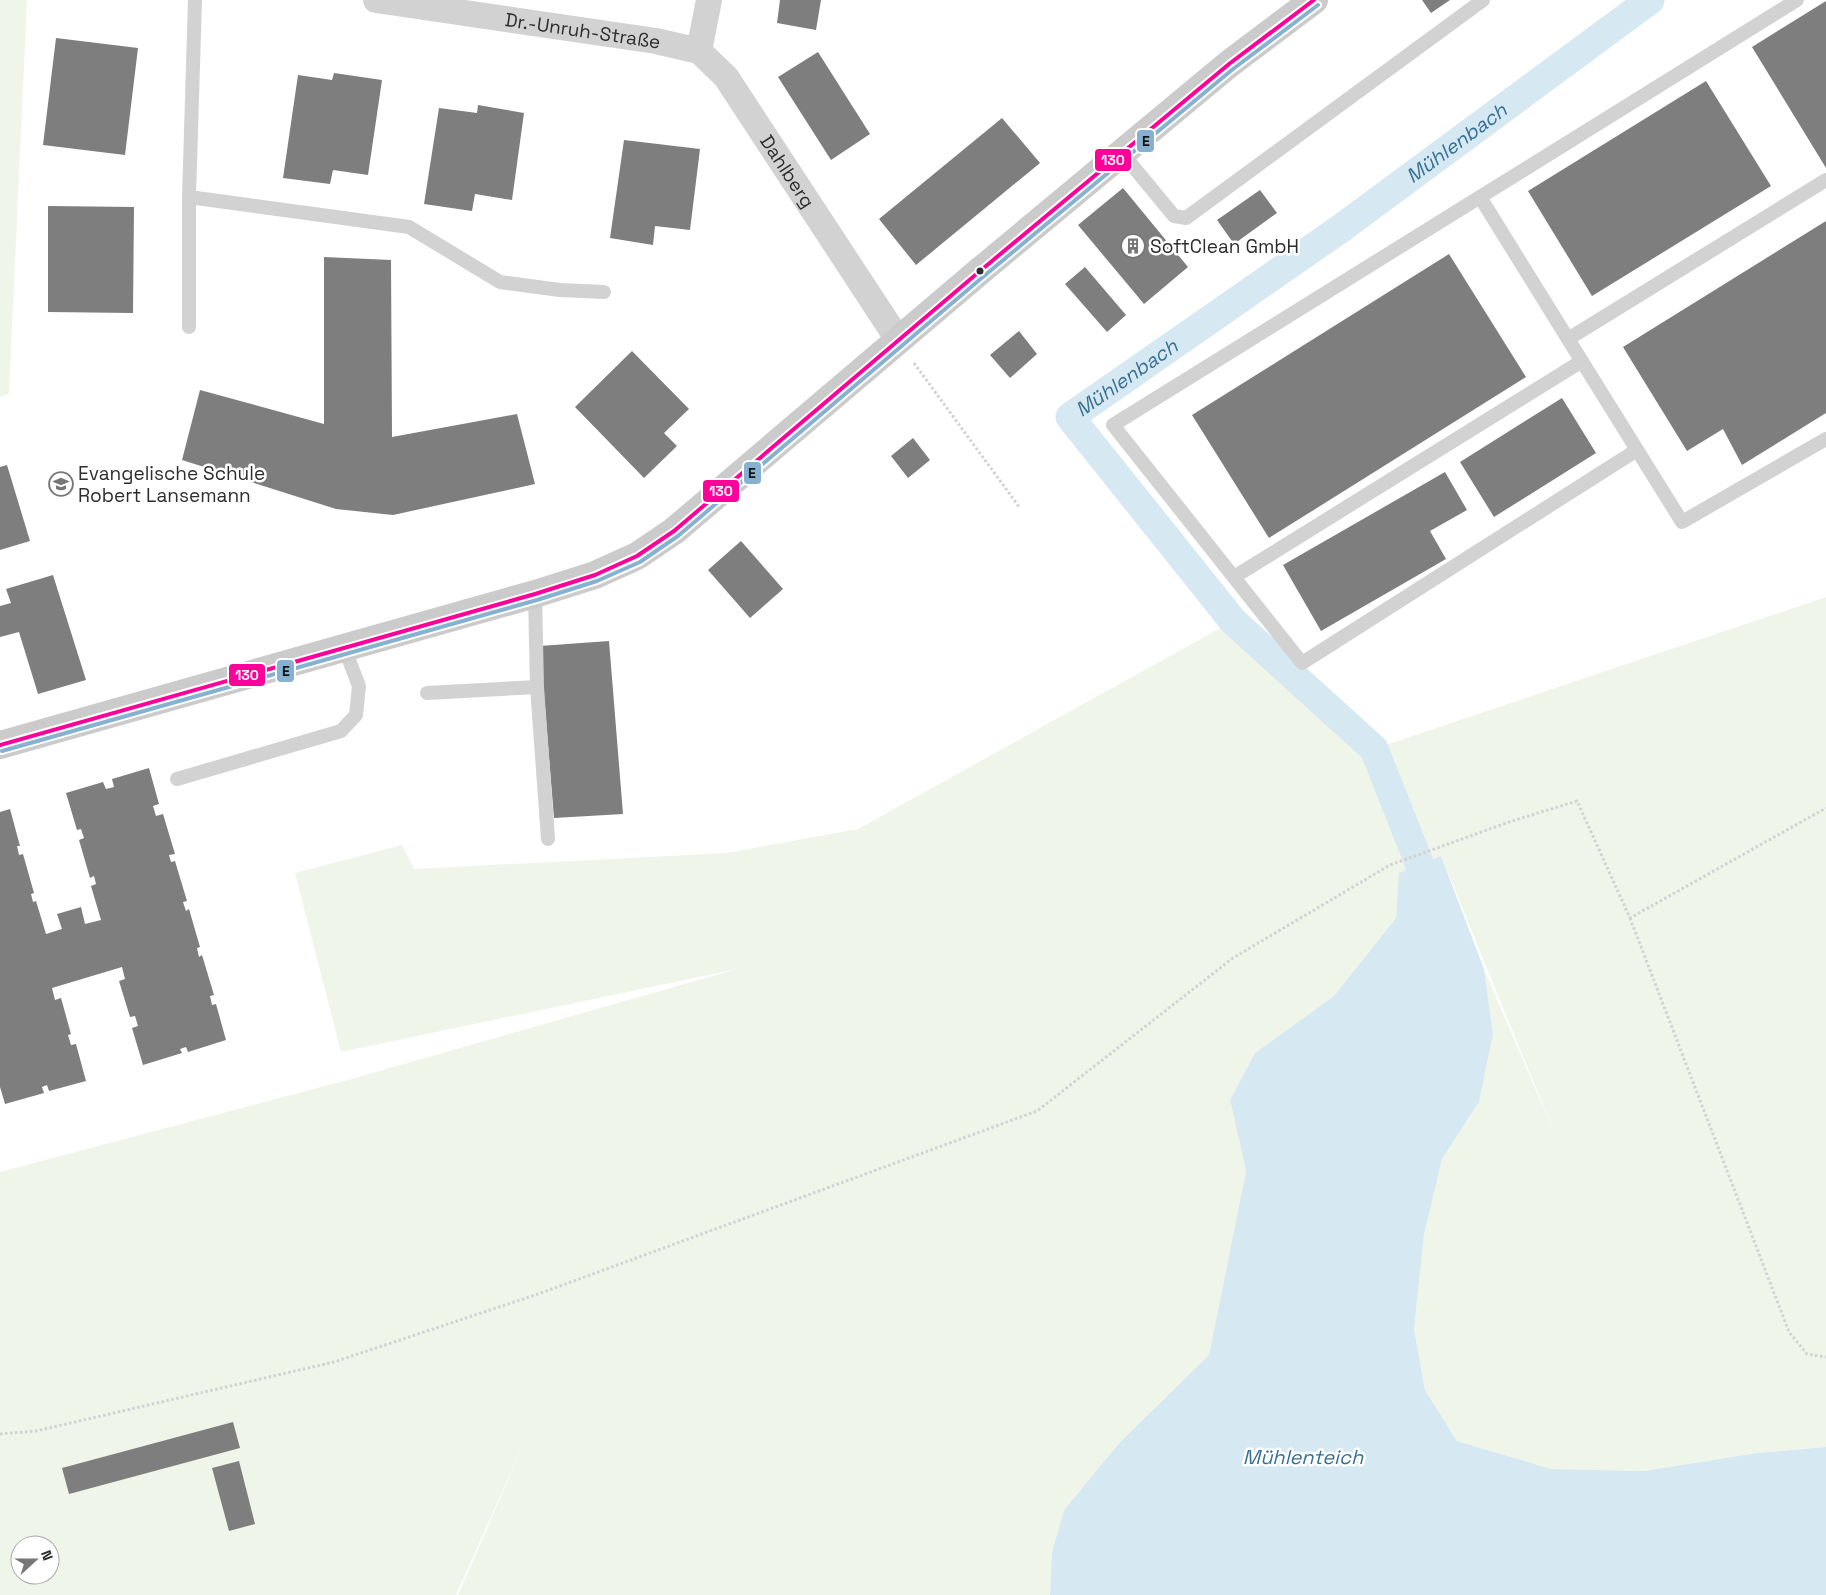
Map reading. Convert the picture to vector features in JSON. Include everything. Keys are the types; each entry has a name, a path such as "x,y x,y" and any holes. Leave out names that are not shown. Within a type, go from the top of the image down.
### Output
{"street":[{"name":"Dr.-Unruh-Straße","path":"376,0 656,41 699,51"},
{"path":"699,51 709,0"},
{"path":"0,745 534,594 595,575 637,556 666,536 899,341 980,270 1229,64 1314,0"},
{"name":"Dahlberg","path":"699,51 726,77 899,341"}],"lane":[{"path":"189,327 189,197 195,0"},
{"path":"1122,153 1174,216 1186,218 1484,0"},
{"path":"1637,450 1302,663 1114,425 1797,0"},
{"path":"1568,339 1826,180"},
{"path":"189,197 409,227 500,282 560,290 604,292"},
{"path":"1480,197 1682,522 1826,439"},
{"path":"1234,577 1582,361"},
{"path":"534,594 537,687 548,839"},
{"path":"177,779 341,731 356,715 359,686 344,648"},
{"path":"427,693 537,687"}],"path":[{"path":"899,341 1020,508"},
{"path":"0,1434 36,1431 334,1362 541,1293 1037,1111 1233,958 1390,865 1578,800 1630,918 1789,1332 1807,1354 1826,1357"},
{"path":"1630,918 1826,808"}],"shaded area":[{"path":"0,0 27,0 9,394 0,397"},
{"path":"1826,597 1826,1447 1757,1453 1644,1471 1551,1469 1457,1441 1425,1390 1414,1329 1424,1235 1442,1159 1479,1102 1493,1034 1484,969 1556,1137 1441,856 1400,873 1396,918 1334,996 1255,1053 1230,1100 1246,1171 1209,1355 1121,1441 1064,1510 1052,1552 1050,1595 458,1595 528,1434 456,1595 0,1595 0,1172 344,1081 737,969 341,1052 295,873 402,845 414,869 727,853 858,829 1233,621 1374,749"}],"water":[{"name":"Mühlenteich","path":"1441,856 1484,969 1493,1034 1479,1102 1442,1159 1424,1235 1414,1329 1425,1390 1457,1441 1551,1469 1644,1471 1757,1453 1826,1447 1826,1595 1050,1595 1052,1552 1064,1510 1121,1441 1209,1355 1246,1171 1230,1100 1255,1053 1334,996 1396,918 1399,873"}],"building":[{"path":"780,0 821,0 816,30 777,23"},
{"path":"1422,0 1450,0 1431,13"},
{"path":"1826,1 1826,168 1752,47"},
{"path":"56,38 138,48 125,155 43,145"},
{"path":"818,52 870,134 831,160 778,77"},
{"path":"334,73 382,80 368,175 333,170 330,184 283,178 298,75 332,80"},
{"path":"1706,81 1771,186 1592,296 1528,191"},
{"path":"478,105 524,113 512,200 475,194 472,211 424,204 439,108 477,113"},
{"path":"1002,118 1040,163 916,265 879,219"},
{"path":"624,140 700,149 690,230 655,226 653,245 610,238"},
{"name":"SoftClean GmbH","path":"1123,188 1188,267 1144,304 1078,225"},
{"path":"1260,190 1277,213 1234,244 1217,220"},
{"path":"48,206 134,207 133,313 48,312"},
{"path":"1826,221 1826,413 1742,465 1723,429 1687,451 1623,347"},
{"path":"1449,254 1526,377 1269,538 1192,415"},
{"path":"324,257 391,260 392,437 517,414 535,484 393,515 336,509 182,460 200,390 324,424"},
{"path":"1085,267 1126,315 1107,332 1065,284"},
{"path":"1019,331 1037,354 1010,378 990,355"},
{"path":"632,351 689,409 664,433 677,446 644,478 575,407"},
{"path":"1562,398 1596,453 1494,517 1460,462"},
{"path":"913,438 930,460 908,478 891,456"},
{"path":"7,465 30,541 0,550 0,467"},
{"path":"1445,472 1467,510 1430,531 1446,559 1321,631 1283,565"},
{"path":"741,541 783,589 750,618 708,570"},
{"path":"53,575 86,680 38,694 19,632 0,637 0,606 11,603 6,589"},
{"path":"609,641 623,814 554,818 540,646"},
{"path":"149,768 159,804 153,806 156,816 163,814 175,854 169,855 171,862 175,861 187,901 183,902 186,911 189,909 200,947 197,948 199,957 202,955 214,995 210,996 212,1005 216,1004 226,1040 188,1052 186,1047 180,1049 182,1053 143,1065 132,1028 138,1026 135,1016 130,1017 119,981 125,979 122,967 52,988 55,1000 61,998 71,1034 68,1035 71,1045 76,1044 86,1081 49,1091 47,1085 42,1087 44,1093 5,1104 0,1087 0,812 10,809 20,846 17,846 19,855 23,854 34,893 31,894 33,902 36,901 46,934 62,929 57,914 81,907 85,924 101,920 91,886 96,884 94,876 90,878 79,840 84,838 81,829 77,830 66,793 103,782 106,789 114,787 112,779"},
{"path":"233,1422 240,1448 69,1494 62,1468"},
{"path":"239,1461 255,1524 229,1531 212,1468"}],"waterway":[{"name":"Mühlenbach","path":"1420,865 1374,749 1233,621 1070,417 1340,229 1650,0"}],"transit line":[{"name":"130","path":"0,745 535,594 595,575 637,556 674,531 980,271 1229,64 1314,0"},
{"name":"E","path":"2,751 537,600 597,581 640,562 678,536 984,276 1233,69 1318,5"}],"place":[{"name":"SoftClean GmbH","path":"1133,246"},
{"name":"Evangelische Schule Robert Lansemann","path":"61,484"}]}
